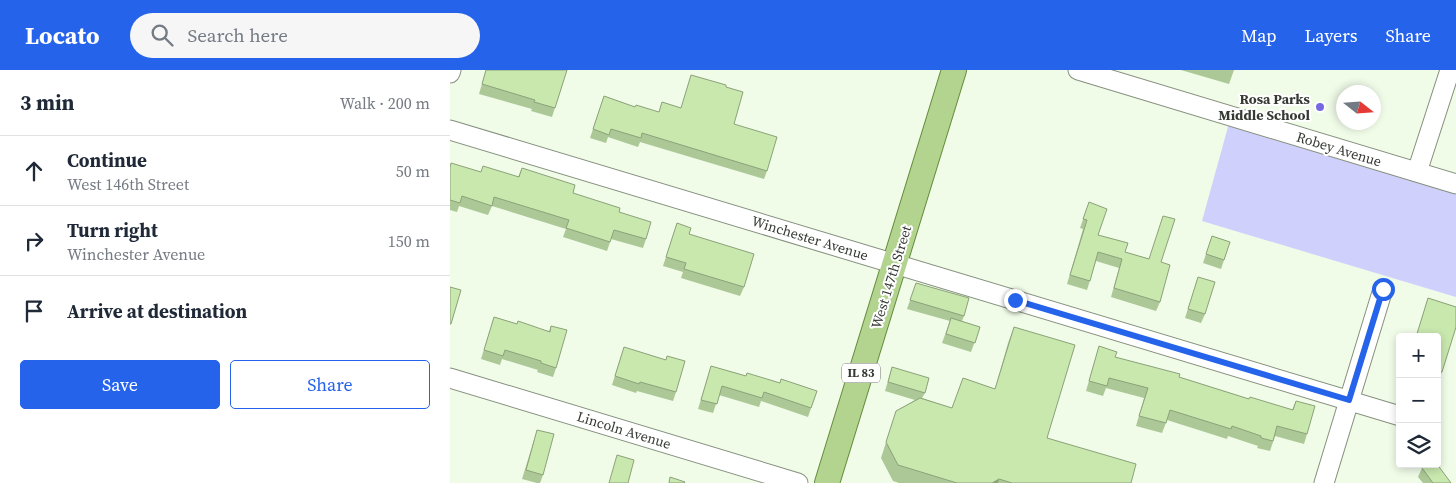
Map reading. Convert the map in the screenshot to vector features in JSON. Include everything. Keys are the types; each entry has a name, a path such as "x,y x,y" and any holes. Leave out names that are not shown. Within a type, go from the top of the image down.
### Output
{"main road":[{"name":"West 147th Street","path":"827,483 896,264 954,70"}],"street":[{"name":"Robey Avenue","path":"1078,70 1456,184"},
{"path":"1418,172 1450,70"},
{"name":"Winchester Avenue","path":"450,130 1396,415"},
{"path":"1324,483 1383,289"},
{"name":"Lincoln Avenue","path":"450,378 798,483"}],"shaded area":[{"path":"1231,116 1456,184 1456,297 1202,221"}],"building":[{"path":"486,70 567,70 555,108 482,84"},
{"path":"691,75 743,92 734,124 777,137 767,171 642,133 641,138 611,129 609,135 593,129 604,96 635,107 636,105 659,112 662,102 681,108"},
{"path":"451,163 481,172 483,166 519,177 522,168 575,185 573,193 620,208 619,212 651,222 646,239 614,230 610,242 566,228 569,220 494,197 492,206 462,196 460,203 450,200"},
{"path":"1089,202 1107,209 1098,235 1128,243 1125,252 1149,259 1163,216 1175,219 1161,262 1170,265 1160,302 1114,288 1122,259 1098,252 1090,281 1070,275 1087,220 1083,219"},
{"path":"677,223 691,228 689,234 754,254 744,287 684,269 686,263 666,257"},
{"path":"1212,236 1230,242 1224,260 1206,254"},
{"path":"1198,277 1215,282 1205,314 1188,309"},
{"path":"916,283 969,298 964,316 910,300"},
{"path":"450,287 461,290 451,324 450,324"},
{"path":"1428,298 1456,307 1456,327 1442,372 1441,333 1417,333"},
{"path":"494,317 517,324 518,321 550,332 551,326 567,330 556,368 541,363 541,361 505,350 503,356 484,350"},
{"path":"951,318 980,327 975,343 946,334"},
{"path":"1014,327 1075,345 1047,438 1136,464 1131,483 1012,483 999,479 992,483 957,483 898,465 886,442 896,411 920,398 952,408 963,378 995,389"},
{"path":"1099,346 1117,352 1115,357 1180,374 1179,377 1249,399 1250,397 1293,410 1296,401 1315,406 1307,434 1277,426 1273,441 1232,426 1231,429 1170,410 1166,423 1139,416 1148,388 1109,378 1107,386 1089,381"},
{"path":"624,347 666,360 667,356 685,361 676,392 640,382 639,384 615,376"},
{"path":"711,366 746,376 747,373 780,383 781,379 817,391 811,408 764,392 762,398 722,386 717,404 701,400"},
{"path":"892,367 929,378 925,393 888,382"},
{"path":"537,430 554,434 543,475 526,470"},
{"path":"617,455 634,460 628,483 609,483"},
{"path":"1422,468 1440,468 1451,483 1433,483"},
{"path":"670,477 685,482 669,483"}],"place":[{"name":"Rosa Parks Middle School","path":"1320,107"}],"route":[{"path":"1015,300 1349,400 1383,289"}]}
